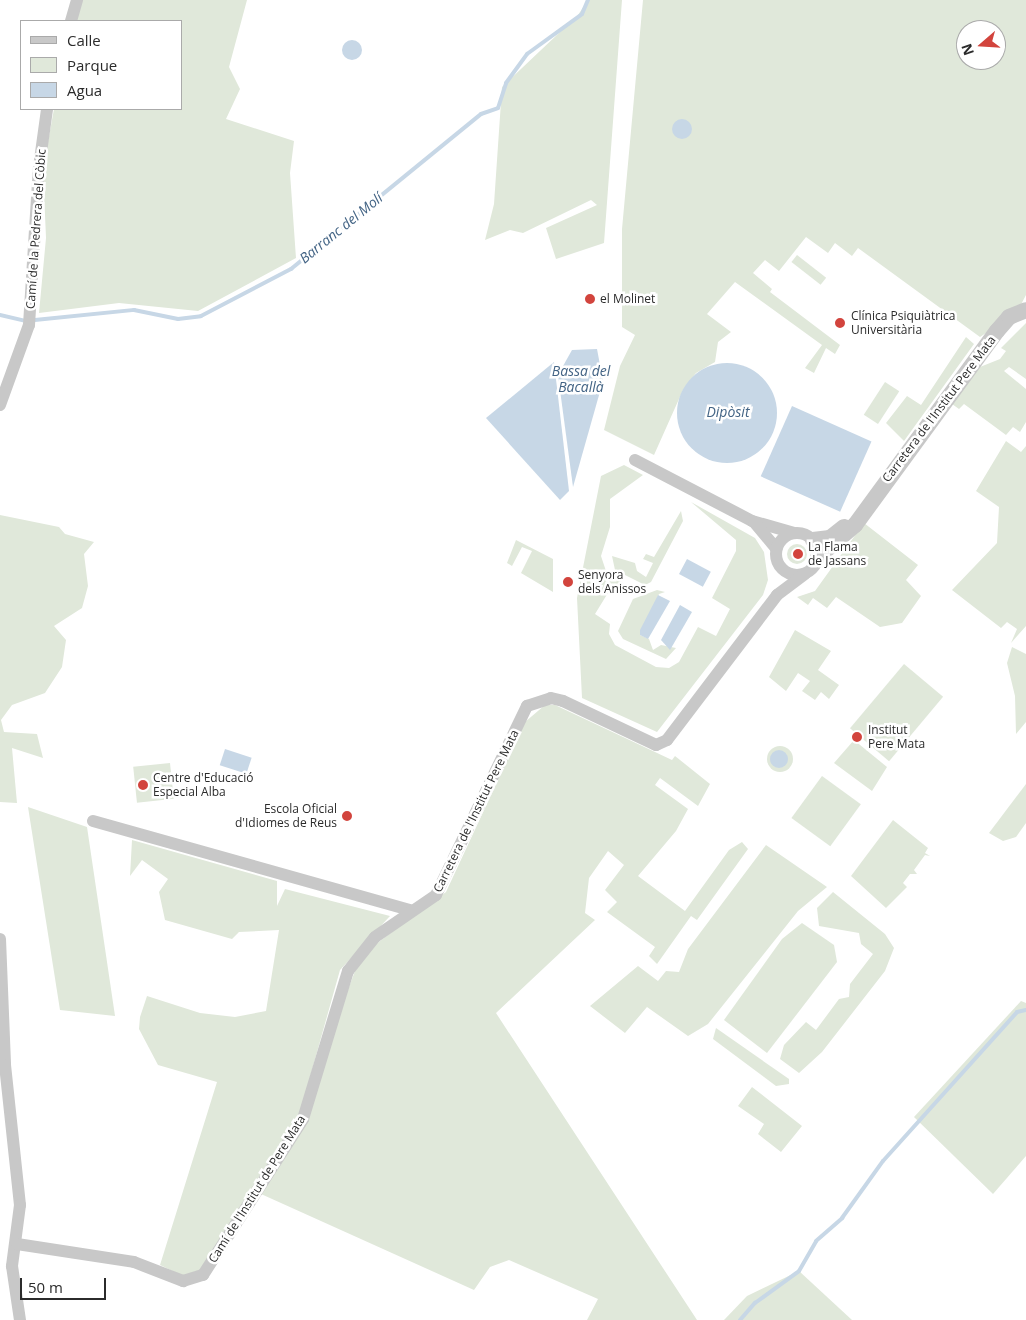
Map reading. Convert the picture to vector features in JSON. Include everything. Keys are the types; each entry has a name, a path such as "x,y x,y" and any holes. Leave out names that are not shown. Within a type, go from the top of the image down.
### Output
{"street":[{"path":"71,20 77,0"},
{"name":"Camí de la Pedrera del Còbic","path":"0,405 29,325 39,167 47,110"},
{"name":"Carretera de l'Institut Pere Mata","path":"818,557 840,542 1008,317 1026,310"},
{"path":"635,460 752,520 813,540 818,557 805,574 791,574 780,566"},
{"name":"Carretera de l'Institut Pere Mata","path":"813,540 830,538 858,517"},
{"path":"752,520 777,549 780,566 777,594"},
{"path":"777,549 784,538 794,533"},
{"name":"Carretera de l'Institut Pere Mata","path":"410,910 436,895 527,706 551,698 563,701 656,745 667,740 777,594 805,574"},
{"path":"93,821 410,910"},
{"name":"Camí de l'Institut de Pere Mata","path":"17,1244 134,1262 182,1281 203,1275 303,1119 348,971 375,937 410,910"},
{"path":"0,939 5,1056 20,1205 17,1244 12,1266 20,1320"}],"green space":[{"path":"81,0 247,0 229,67 240,89 226,119 294,141 290,173 296,258 198,311 119,303 39,313 46,238 43,169 54,110 182,110 182,20 75,20"},
{"path":"588,0 622,0 604,243 556,259 546,228 597,205 591,200 523,233 510,230 485,240 494,204 502,87 578,15"},
{"path":"643,0 1026,0 1026,295 1017,312 980,337 858,248 852,256 835,243 828,253 806,237 779,271 765,260 753,273 772,289 770,292 840,345 835,354 826,348 814,373 805,368 822,345 735,282 707,314 731,332 718,342 715,362 696,373 683,390 654,455 604,430 620,366 635,335 622,327 622,229"},
{"path":"797,255 826,278 821,285 791,262"},
{"path":"1026,323 1026,379 1009,367 1004,371 1026,389 1026,422 1020,432 1013,427 1006,435 964,404 959,409 952,404 980,367 1000,359 1006,351 1001,348"},
{"path":"966,337 974,344 904,441 886,423 907,396 921,405"},
{"path":"885,382 899,391 878,424 864,415"},
{"path":"1006,441 1021,452 1026,446 1026,626 1011,643 1017,629 1007,622 1001,628 952,590 997,543 999,507 976,491"},
{"path":"624,465 643,475 610,499 610,527 601,556 606,571 623,583 626,593 611,588 595,614 610,624 609,634 615,645 656,667 669,668 679,662 698,627 716,636 730,609 712,598 736,551 736,540 691,502 755,538 764,552 768,580 763,595 657,732 582,698 577,598 601,476"},
{"path":"681,511 683,521 651,582 645,585 615,570 612,556 635,563 637,571 646,577 653,563 643,559 646,554 654,557"},
{"path":"0,515 59,527 65,534 94,542 84,554 88,586 82,608 54,626 66,640 62,667 45,693 12,705 1,720 4,732 37,734 43,758 12,748 17,803 0,802"},
{"path":"864,523 918,565 906,580 921,596 902,623 880,627 836,597 827,608 813,598 808,605 797,597 815,591"},
{"path":"516,540 553,559 553,592 521,573 532,551 522,547 512,566 507,563"},
{"path":"797,544 804,547 807,554 804,561 797,564 790,561 787,554 790,547"},
{"path":"657,590 665,592 659,594 640,635 649,639 653,650 661,645 676,648 666,659 623,639 618,631 633,599"},
{"path":"795,630 831,651 818,670 839,685 829,699 821,692 815,700 802,691 810,681 798,673 786,691 769,677"},
{"path":"1012,647 1026,654 1026,722 1016,734 1015,696 1007,663"},
{"path":"904,664 943,697 889,761 850,728"},
{"path":"545,705 555,705 672,760 675,756 710,784 698,806 660,778 655,785 688,809 676,831 638,876 685,911 729,850 742,842 748,849 697,920 691,916 657,964 649,956 655,947 607,912 617,902 605,890 624,865 608,851 589,878 585,913 595,920 496,1013 697,1320 587,1320 598,1299 509,1260 490,1267 474,1290 261,1194 290,1145 355,971 376,944 446,892 525,722"},
{"path":"854,740 887,767 872,791 834,763"},
{"path":"780,746 789,750 793,759 789,768 780,772 771,768 767,759 771,750"},
{"path":"170,763 174,799 137,803 133,767"},
{"path":"822,776 861,804 830,846 791,818"},
{"path":"1026,784 1026,823 1016,837 1003,841 989,833"},
{"path":"28,807 87,827 115,1016 60,1010"},
{"path":"893,820 928,848 925,853 930,856 925,855 914,870 917,874 910,874 903,883 907,887 886,908 851,876"},
{"path":"132,840 277,881 277,906 285,889 390,916 340,970 298,1120 203,1268 187,1278 160,1265 217,1082 158,1065 139,1029 140,1017 147,996 200,1013 235,1017 266,1011 279,930 239,932 232,939 165,920 159,892 168,879 142,860 130,876"},
{"path":"766,845 827,887 798,911 708,1024 688,1036 647,1007 625,1033 590,1006 638,966 658,981 666,971 679,972 688,949"},
{"path":"833,892 885,934 894,948 885,971 822,1052 799,1073 780,1059 784,1045 806,1022 816,1030 839,999 849,997 850,984 873,954 861,944 859,933 819,926 817,908"},
{"path":"802,923 834,945 837,962 767,1053 724,1020 782,939"},
{"path":"1021,1001 1026,1003 1026,1156 993,1194 914,1117"},
{"path":"716,1028 789,1079 789,1084 776,1086 713,1039"},
{"path":"752,1087 802,1126 781,1152 758,1134 764,1124 738,1106"},
{"path":"799,1271 852,1320 724,1320 747,1296"}],"water":[{"path":"352,40 359,43 362,50 359,57 352,60 345,57 342,50 345,43"},
{"path":"682,119 689,122 692,129 689,136 682,139 675,136 672,129 675,122"},
{"name":"Bassa del Bacallà","path":"597,349 603,381 573,487 558,375 572,350"},
{"path":"554,362 569,491 560,500 486,418"},
{"name":"Dipòsit","path":"727,363 746,367 762,378 773,394 777,413 773,432 762,448 746,459 727,463 708,459 692,448 681,432 677,413 681,394 692,378 708,367"},
{"name":"Dipòsit","path":"792,406 871,441 840,512 761,476"},
{"path":"687,559 711,572 703,587 679,574"},
{"path":"658,595 670,601 648,639 640,635 640,630"},
{"path":"680,605 692,612 670,650 661,640"},
{"path":"225,749 252,758 246,774 220,765"},
{"path":"779,750 785,753 788,759 785,765 779,768 773,765 770,759 773,753"}],"waterway":[{"name":"Barranc del Molí","path":"0,315 25,321 134,310 178,319 201,316 291,269 481,114 498,108 506,83 527,54 582,14 588,0"},
{"path":"740,1320 755,1303 799,1271 816,1241 842,1218 883,1161 1017,1012 1026,1010"}],"place":[{"name":"el Molinet","path":"590,299"},
{"name":"Clínica Psiquiàtrica Universitària","path":"840,323"},
{"name":"La Flama de Jassans","path":"798,554"},
{"name":"Senyora dels Anissos","path":"568,582"},
{"name":"Institut Pere Mata","path":"857,737"},
{"name":"Centre d'Educació Especial Alba","path":"143,785"},
{"name":"Escola Oficial d'Idiomes de Reus","path":"347,816"}]}
